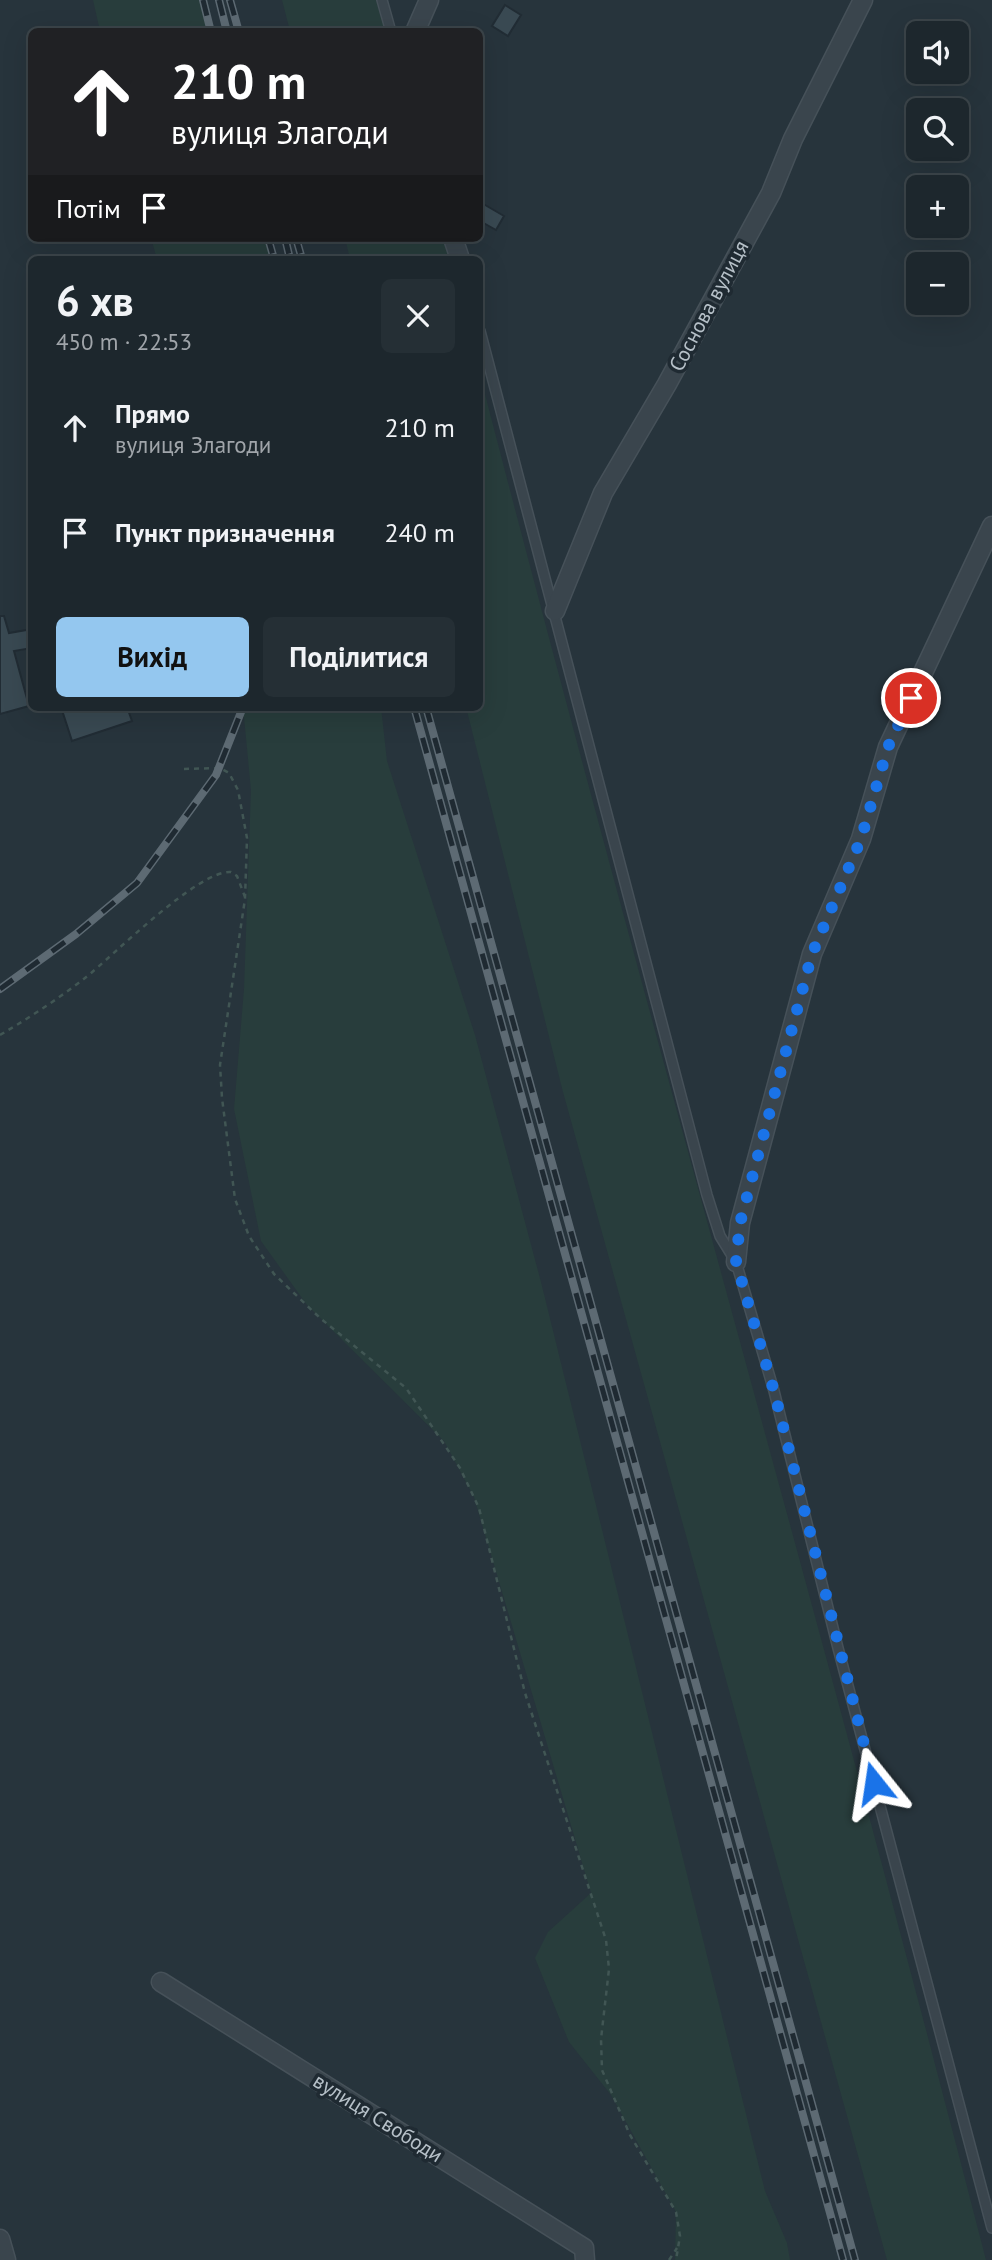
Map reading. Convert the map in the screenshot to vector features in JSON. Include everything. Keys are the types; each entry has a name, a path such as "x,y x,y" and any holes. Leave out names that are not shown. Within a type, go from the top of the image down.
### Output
{"street":[{"path":"417,28 429,0"},
{"name":"Соснова вулиця","path":"555,611 603,493 667,384 771,193 793,139 863,0"},
{"path":"736,1262 740,1223 812,954 861,839 888,747 992,526"},
{"name":"вулиця Свободи","path":"161,1982 584,2248 585,2260"},
{"path":"0,2239 6,2260"}],"lane":[{"path":"382,0 390,28"},
{"path":"483,342 555,611 559,643 623,872 707,1195 720,1236 736,1262 774,1391 838,1648 992,2228"}],"path":[{"path":"184,769 220,768 229,772 238,790 247,838 245,899 220,1065 235,1199 249,1236 274,1274 320,1318 406,1388 460,1468 479,1508 525,1693 606,1940 609,1969 601,2039 602,2070 630,2135 676,2212 680,2236 676,2260"},
{"path":"0,1035 85,978 159,915 210,877 223,872 237,876 245,899"},
{"path":"669,2260 678,2246"}],"green space":[{"path":"93,0 200,0 208,28 99,28"},
{"path":"282,0 376,0 384,28 289,28"},
{"path":"152,242 268,242 271,256 156,256"},
{"path":"346,242 445,242 448,256 349,256"},
{"path":"483,386 605,847 862,1788 986,2260 887,2260 563,1092 467,711 483,711"},
{"path":"243,711 381,711 387,761 475,1035 541,1282 765,2191 787,2243 790,2260 675,2260 676,2212 611,2095 569,2042 535,1958 548,1932 591,1893 474,1497 444,1441 307,1305 261,1241 234,1109 244,989 251,790"}],"building":[{"path":"505,5 521,15 508,36 492,26"},
{"path":"483,204 504,216 496,230 483,223"},
{"path":"0,616 4,616 9,633 28,630 28,649 14,651 28,706 0,714"},
{"path":"62,711 128,711 132,721 72,741"}],"railway":[{"path":"203,0 210,28"},
{"path":"219,0 226,28"},
{"path":"230,0 238,28"},
{"path":"269,242 273,256"},
{"path":"286,242 289,256"},
{"path":"297,242 301,256"},
{"path":"0,989 76,934 137,883 216,775 241,711"},
{"path":"415,711 843,2260"},
{"path":"427,711 855,2260"}],"route":[{"path":"874,1783 774,1391 736,1262 740,1223 812,954 861,839 888,747 911,698"}]}
